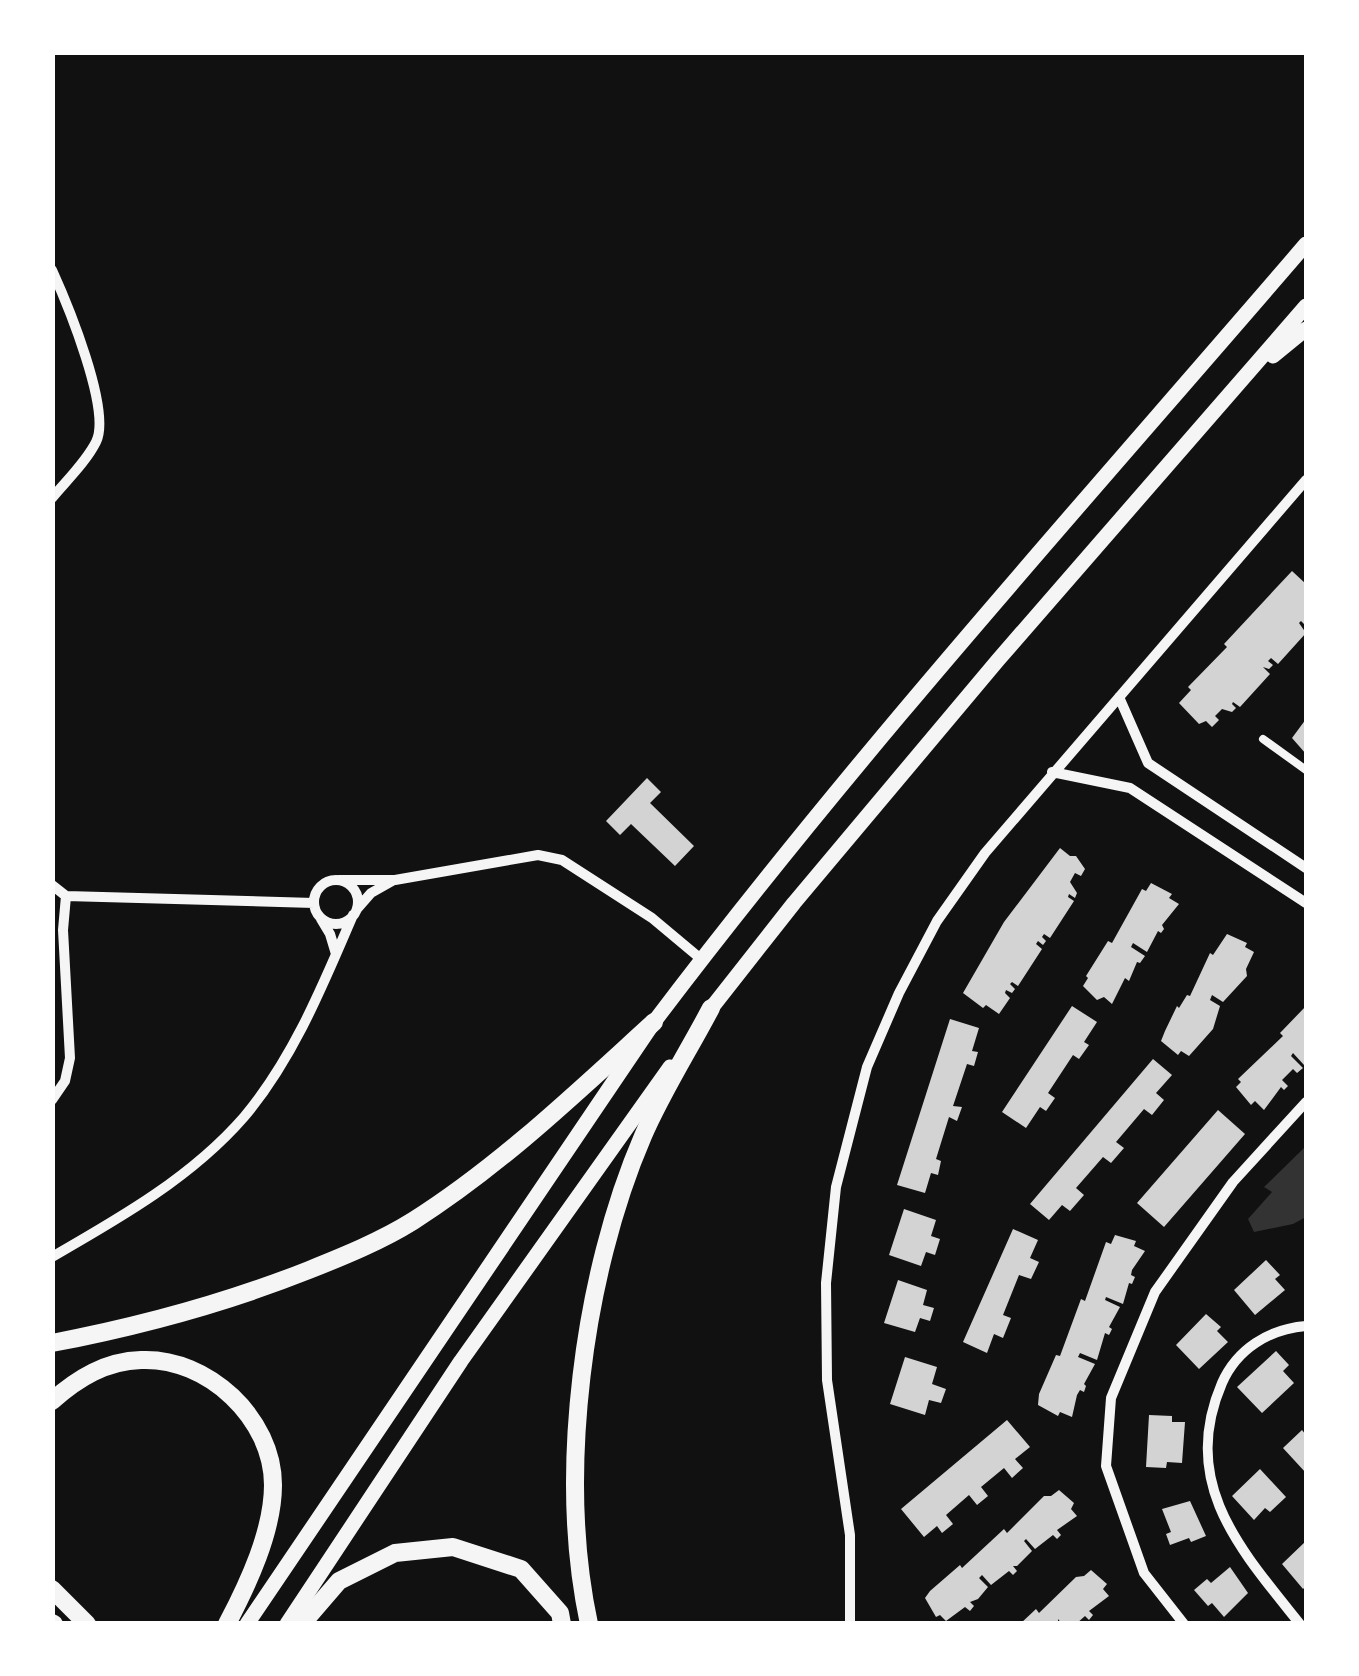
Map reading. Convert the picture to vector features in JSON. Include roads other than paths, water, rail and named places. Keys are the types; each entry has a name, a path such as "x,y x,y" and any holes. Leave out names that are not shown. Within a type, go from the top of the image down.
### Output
{"highway":[{"path":"247,1624 654,1022 701,960 964,641 1306,244"},
{"path":"288,1624 460,1362 711,1008 998,660 1306,306"},
{"path":"1250,374 1306,330"},
{"path":"589,1624 575,1490 580,1405 594,1293 614,1216 643,1134 711,1008"},
{"path":"52,1342 115,1331 244,1296 340,1257 411,1222 478,1174 654,1022"},
{"path":"52,1401 78,1379 108,1366 143,1359 181,1366 222,1386 250,1416 264,1438 273,1484 265,1530 227,1624"},
{"path":"302,1624 340,1581 381,1560 395,1553 453,1547 521,1569 560,1613 562,1624"},
{"path":"52,1588 87,1624"}],"street":[{"path":"52,270 98,397 102,424 96,442 52,498"},
{"path":"850,1624 850,1535 827,1380 826,1283 836,1188 868,1067 906,979 937,921 984,853 1306,480"},
{"path":"1118,697 1148,764 1306,868"},
{"path":"1263,740 1306,770"},
{"path":"1052,772 1130,788 1306,903"},
{"path":"336,954 314,904 321,886 339,880 395,880 538,855 562,860 652,918 701,960"},
{"path":"52,1256 113,1222 180,1176 242,1119 287,1053 354,912 355,890 339,880"},
{"path":"319,916 336,924 354,912 371,892 395,880"},
{"path":"52,885 66,896 314,904"},
{"path":"52,1100 65,1081 70,1058 63,930 66,896"},
{"path":"1184,1624 1144,1572 1106,1466 1111,1398 1156,1292 1233,1182 1306,1102"},
{"path":"1300,1624 1246,1557 1219,1506 1206,1459 1211,1409 1230,1366 1249,1346 1286,1327 1306,1326"}]}
